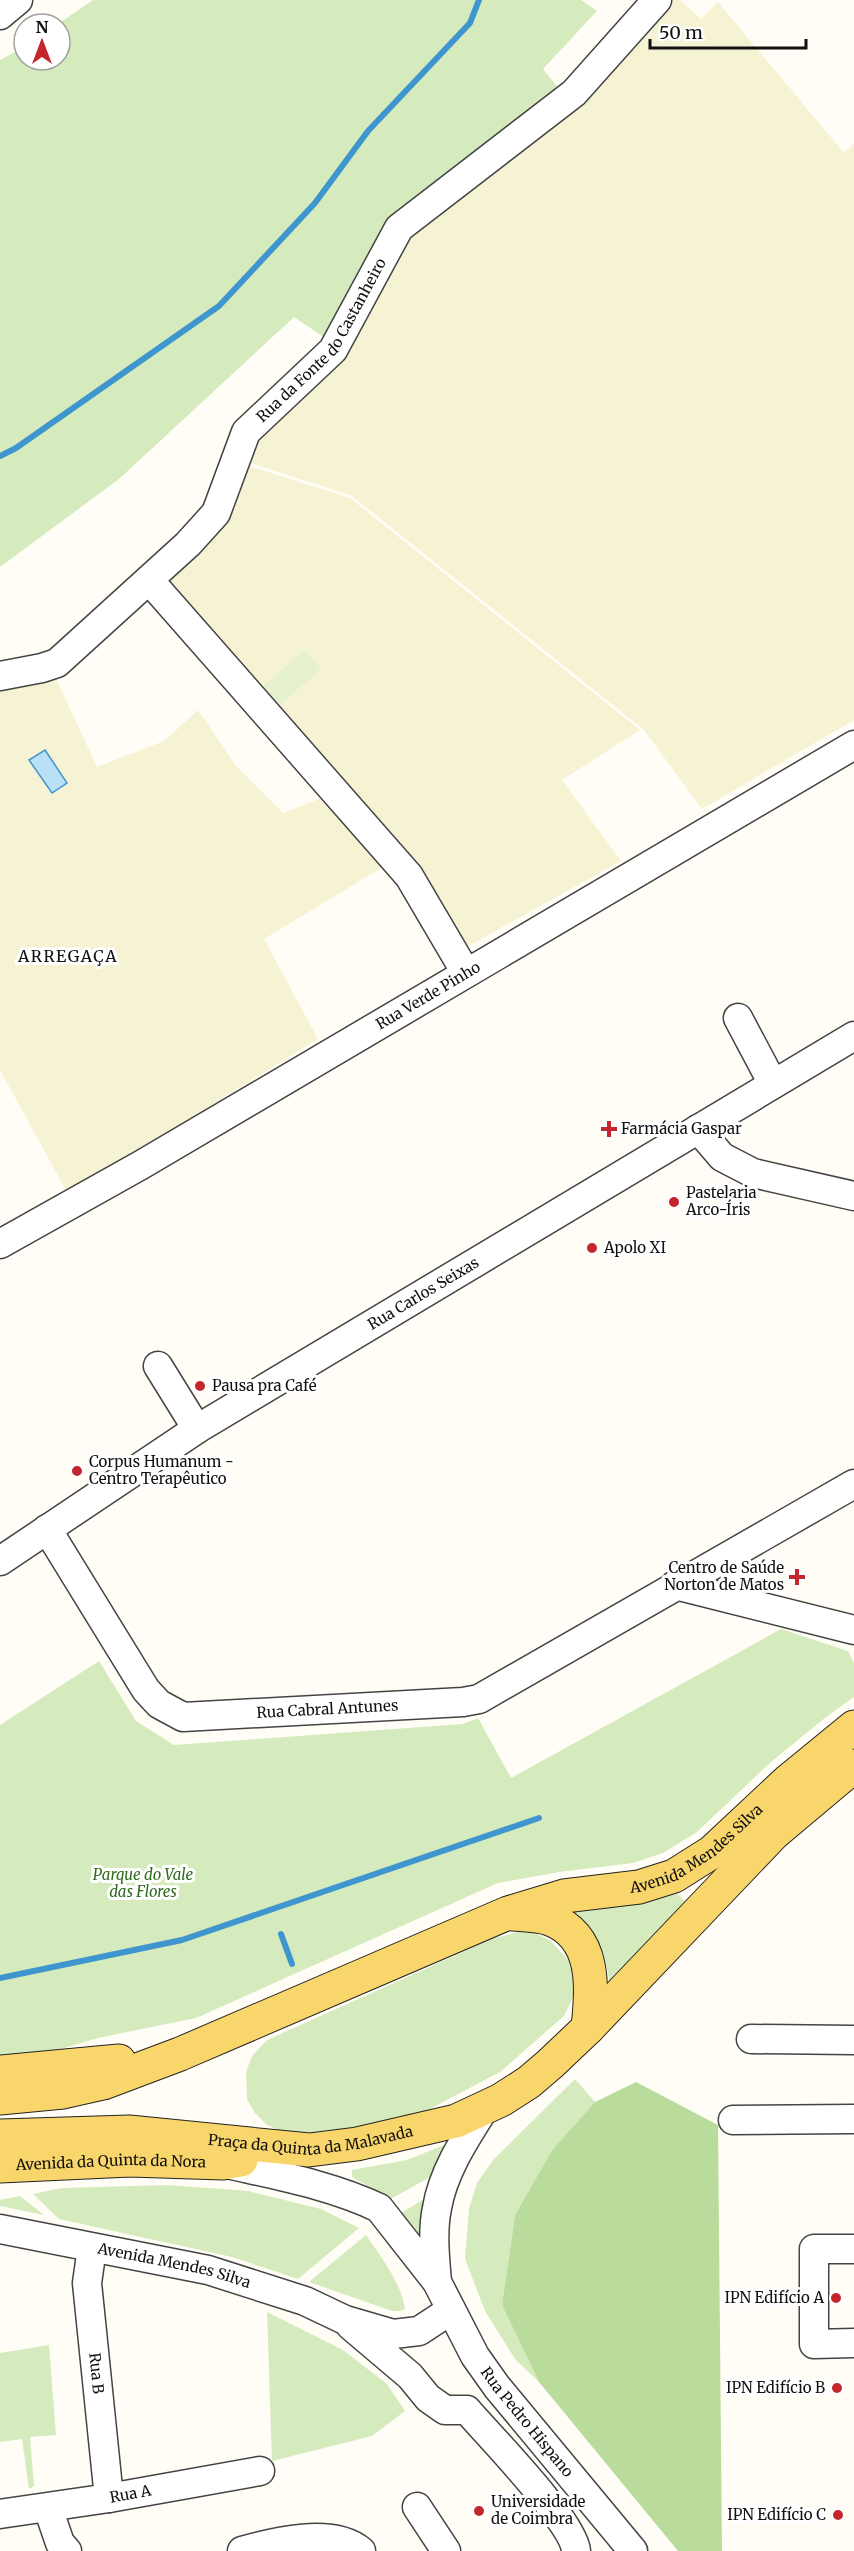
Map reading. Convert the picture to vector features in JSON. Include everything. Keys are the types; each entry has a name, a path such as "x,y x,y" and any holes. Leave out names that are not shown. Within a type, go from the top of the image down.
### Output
{"main road":[{"name":"Avenida Mendes Silva","path":"508,1913 564,1896 639,1887 674,1876 712,1852 788,1781 854,1727"},
{"name":"Avenida Mendes Silva","path":"588,2028 774,1833 854,1766"},
{"path":"0,2098 63,2092 103,2084 180,2054 508,1913 550,1919 570,1933 583,1947 590,1968 588,2028"},
{"name":"Praça da Quinta da Malavada","path":"0,2136 129,2132 309,2150 357,2144 432,2128 484,2109 529,2082 588,2028"},
{"path":"0,2072 180,2054"},
{"name":"Avenida da Quinta da Nora","path":"0,2166 130,2160 223,2163 309,2150"}],"street":[{"path":"0,15 18,0"},
{"name":"Rua da Fonte do Castanheiro","path":"0,676 57,663 188,544 216,513 246,432 333,350 399,228 574,93 657,0"},
{"path":"149,580 409,876 466,973"},
{"name":"Rua Verde Pinho","path":"0,1244 141,1165 854,745"},
{"path":"738,1018 773,1084"},
{"name":"Rua Carlos Seixas","path":"0,1561 197,1429 854,1036"},
{"path":"698,1129 722,1157 753,1173 854,1196"},
{"path":"158,1366 197,1429"},
{"name":"Rua Cabral Antunes","path":"47,1529 146,1690 159,1704 183,1717 463,1702 479,1699 854,1484"},
{"path":"675,1585 854,1630"},
{"path":"751,2039 854,2040"},
{"name":"Rua Pedro Hispano","path":"438,2282 435,2228 437,2207 457,2153 484,2109"},
{"path":"733,2120 854,2119"},
{"name":"Rua Pedro Hispano","path":"223,2163 296,2180 379,2208 438,2282 475,2356 497,2387 633,2551"},
{"name":"Avenida Mendes Silva","path":"0,2229 208,2270 305,2301 345,2320"},
{"name":"Rua B","path":"92,2248 87,2283 109,2498"},
{"path":"854,2249 814,2249 814,2344 854,2343"},
{"path":"345,2320 393,2334 419,2331 451,2310"},
{"path":"345,2320 410,2376 428,2398 445,2410 467,2410 497,2387"},
{"path":"410,2376 407,2353 419,2331"},
{"path":"467,2410 563,2521 576,2544 576,2551"},
{"name":"Rua A","path":"0,2514 109,2498 260,2471"},
{"path":"417,2507 446,2551"},
{"path":"48,2508 60,2543 68,2551"},
{"path":"242,2551 274,2542 322,2538 353,2545 361,2551"}],"shaded area":[{"path":"671,0 680,0 701,19 718,2 844,153 854,143 854,720 702,809 644,730 352,496 245,461 256,439 409,237 580,100"},
{"path":"243,464 350,498 640,730 562,780 621,861 463,949 159,583"},
{"path":"53,672 97,767 164,741 198,710 236,766 283,813 319,799 386,865 264,939 318,1039 68,1194 0,1070 0,690"}],"green space":[{"path":"93,0 581,0 597,11 543,69 560,90 392,221 325,338 294,317 119,479 0,567 0,60 12,54 12,72 72,72 72,14"},
{"path":"304,650 321,669 278,707 261,688"},
{"name":"Parque do Vale das Flores","path":"781,1629 848,1651 854,1663 854,1697 771,1762 697,1832 663,1853 633,1863 559,1872 498,1883 196,2018 98,2038 27,2059 0,2060 0,1725 99,1661 136,1721 174,1745 463,1724 478,1718 511,1778"},
{"path":"672,1889 689,1905 610,1987 606,1962 598,1942 585,1924 565,1908"},
{"path":"518,1932 535,1933 551,1941 569,1961 573,1973 574,1995 564,2016 500,2072 430,2109 360,2129 290,2135 267,2125 254,2112 247,2099 246,2072 252,2056 267,2040 492,1939"},
{"path":"575,2079 595,2102 552,2150 515,2215 502,2305 539,2382 515,2359 485,2311 465,2259 469,2209 477,2183 494,2159"},
{"path":"636,2082 718,2125 722,2551 678,2551 539,2382 502,2305 515,2215 552,2150 595,2102"},
{"path":"444,2145 434,2175 385,2202 371,2188 352,2177 352,2170 407,2160"},
{"path":"168,2185 248,2191 321,2209 359,2228 298,2279 232,2257 59,2219 33,2194 62,2188"},
{"path":"20,2196 44,2215 0,2206 0,2200"},
{"path":"429,2196 420,2242 398,2215"},
{"path":"366,2235 390,2270 399,2289 405,2309 401,2311 392,2311 309,2282"},
{"path":"267,2312 343,2350 387,2384 405,2411 372,2436 272,2461"},
{"path":"49,2345 56,2435 30,2437 34,2486 29,2489 22,2439 0,2442 0,2353"}],"water":[{"path":"45,750 67,783 52,793 29,760"}],"waterway":[{"path":"0,456 16,448 219,306 315,203 368,131 470,23 479,0"},
{"path":"0,1978 182,1940 539,1818"},
{"path":"281,1934 292,1964"}],"place":[{"name":"Farmácia Gaspar","path":"609,1129"},
{"name":"Pastelaria Arco-Íris","path":"674,1202"},
{"name":"Apolo XI","path":"592,1248"},
{"name":"Pausa pra Café","path":"200,1386"},
{"name":"Corpus Humanum - Centro Terapêutico","path":"77,1471"},
{"name":"Centro de Saúde Norton de Matos","path":"797,1577"},
{"name":"IPN Edifício A","path":"836,2298"},
{"name":"IPN Edifício B","path":"837,2388"},
{"name":"Universidade de Coimbra","path":"479,2511"},
{"name":"IPN Edifício C","path":"838,2515"}],"district":[{"name":"ARREGAÇA","path":"68,956"}]}
